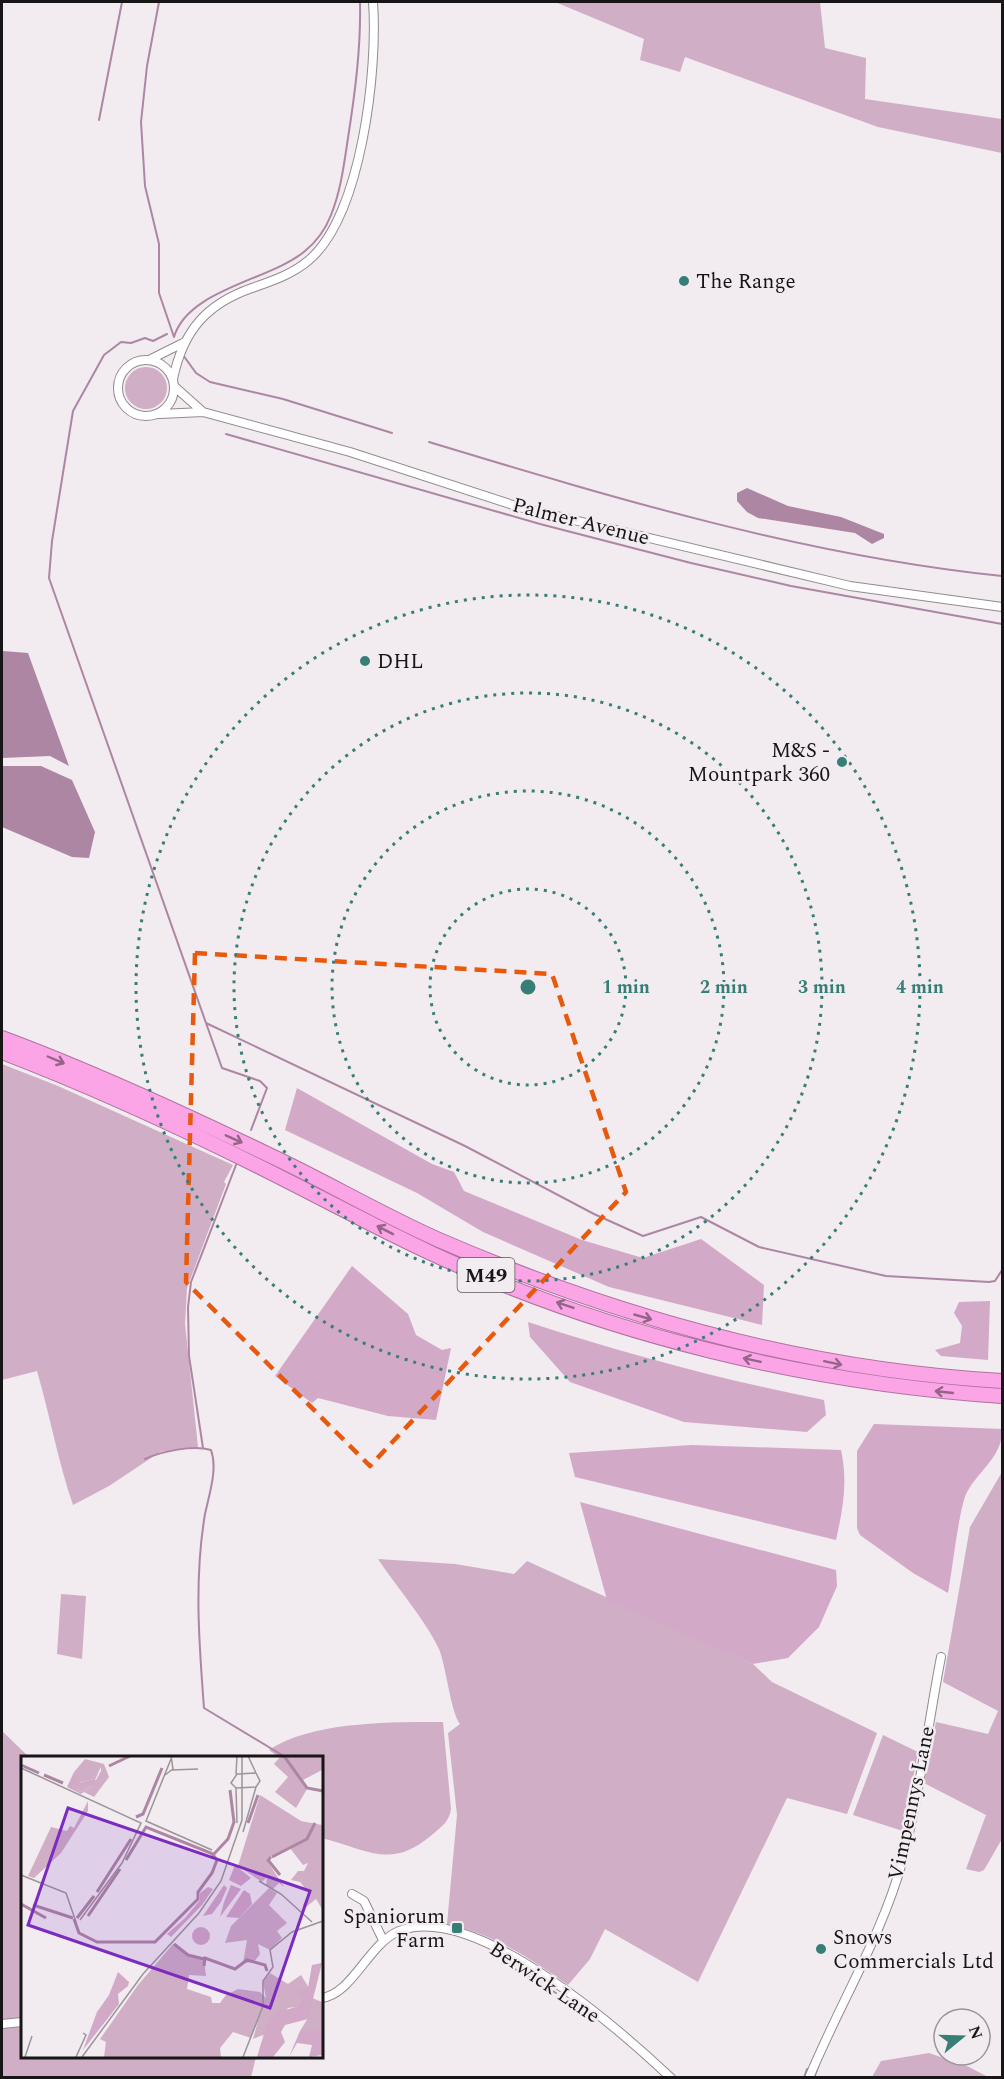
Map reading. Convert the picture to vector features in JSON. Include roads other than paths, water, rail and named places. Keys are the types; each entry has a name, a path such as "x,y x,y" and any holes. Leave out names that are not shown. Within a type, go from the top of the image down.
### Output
{"highway":[{"name":"M49","path":"2,1038 97,1077 267,1154 437,1239 541,1282 635,1314 722,1339 840,1364 941,1378 1002,1381"},
{"name":"M49","path":"2,1052 94,1090 251,1163 435,1255 538,1296 630,1328 722,1353 840,1378 942,1392 1002,1396"}],"street":[{"path":"157,414 171,402 183,343 205,315 229,297 272,281 307,262 321,249 337,225 349,194 372,83 375,30 373,2"},
{"path":"183,343 128,367 121,376 119,394 123,404 135,414 150,416 203,412"},
{"path":"148,360 164,366 174,383"},
{"name":"Palmer Avenue","path":"174,383 203,412 350,452 519,507 850,586 1002,607"},
{"name":"Vimpennys Lane","path":"809,2078 831,2023 878,1929 903,1859 941,1657"},
{"path":"352,1894 364,1901 383,1940"},
{"name":"Berwick Lane","path":"322,1998 340,1990 383,1940 398,1932 426,1926 442,1927 482,1940 566,1992 638,2047 671,2078"},
{"path":"2,2024 21,2022"}],"waterway":[{"path":"99,120 122,2"},
{"path":"159,2 147,66 141,122 145,186 159,244 159,293 174,337"},
{"path":"174,337 182,321 196,307 213,296 290,261 305,251 326,225 340,187 344,167 355,87 360,2"},
{"path":"167,334 153,341 145,338 131,343 121,342 104,355 73,411 52,541 49,578 206,1023 465,1146 594,1214 643,1236 701,1217 759,1247 886,1276 989,1282 995,1281 1002,1270"},
{"path":"183,355 196,373 210,382 283,399 392,433"},
{"path":"226,434 540,524 691,563 791,586 1002,624"},
{"path":"429,442 642,504 785,540 929,567 1002,576"},
{"path":"206,1023 222,1068 260,1081 267,1088 251,1130"},
{"path":"203,1448 189,1356 188,1307 191,1282 236,1165"},
{"path":"145,1459 178,1450 195,1448 211,1450 214,1465 202,1538 199,1587 199,1635 204,1708 284,1756"},
{"path":"515,1969 556,1993"},
{"path":"814,2078 819,2064"},
{"path":"804,2078 807,2069"}],"place":[{"name":"The Range","path":"684,281"},
{"name":"DHL","path":"365,661"},
{"name":"M&S - Mountpark 360","path":"842,762"},
{"name":"Spaniorum Farm","path":"457,1928"},
{"name":"Snows Commercials Ltd","path":"821,1949"}]}
